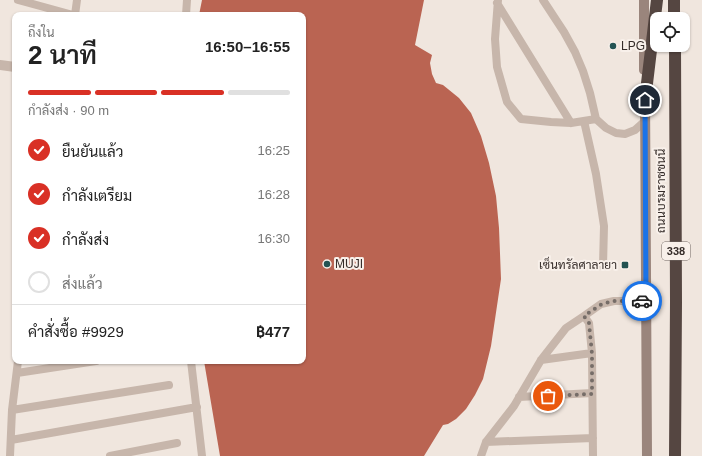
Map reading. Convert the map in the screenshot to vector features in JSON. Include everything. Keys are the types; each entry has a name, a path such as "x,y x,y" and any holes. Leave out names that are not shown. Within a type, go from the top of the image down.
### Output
{"highway":[{"path":"645,100 657,0"},
{"path":"674,0 674,12"},
{"name":"ถนนบรมราชชนนี","path":"674,52 676,302 675,456"}],"main road":[{"name":"338","path":"644,0 647,456"}],"street":[{"path":"0,65 12,67"}],"lane":[{"path":"18,0 63,12"},
{"path":"75,12 77,0"},
{"path":"186,12 187,0"},
{"path":"543,0 575,52 586,78 596,118 606,128 616,133 625,134 635,130 645,121"},
{"path":"497,1 495,38 497,67 507,102 521,119 571,123 596,118"},
{"path":"497,1 571,123"},
{"path":"584,121 596,174 604,226 603,266"},
{"path":"481,456 486,442 514,406 541,360 566,328 602,304 614,301 646,301"},
{"path":"584,316 589,323 592,354 593,456"},
{"path":"541,360 592,354"},
{"path":"10,456 12,410 18,364"},
{"path":"17,373 76,364"},
{"path":"191,364 202,456"},
{"path":"12,410 169,385"},
{"path":"519,397 592,394"},
{"path":"10,440 197,407"},
{"path":"486,442 593,438"},
{"path":"110,456 177,444"}],"building":[{"path":"202,0 424,0 415,45 432,55 430,63 432,74 436,83 443,85 459,98 471,113 481,136 489,163 496,196 501,279 491,346 483,379 466,409 456,419 443,425 424,456 220,456 205,364 306,364 306,12 200,12"}],"way so far":[{"path":"548,396 592,394 592,354 589,323 584,316 602,304 614,301 642,301"}],"place":[{"name":"LPG","path":"613,46"},
{"name":"MUJI","path":"327,264"},
{"name":"เซ็นทรัลศาลายา","path":"625,265"}],"route":[{"path":"642,301 646,301 645,100"}]}
